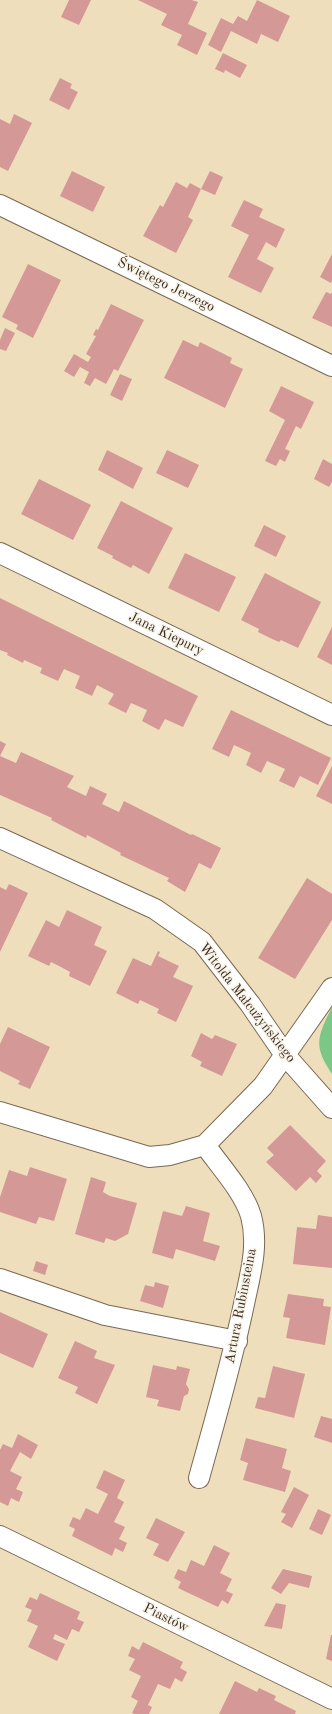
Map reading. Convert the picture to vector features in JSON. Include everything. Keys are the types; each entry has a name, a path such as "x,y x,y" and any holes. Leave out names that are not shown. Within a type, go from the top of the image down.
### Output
{"street":[{"name":"Świętego Jerzego","path":"0,205 332,366"},
{"name":"Jana Kiepury","path":"0,553 332,715"},
{"name":"Witolda Małcużyńskiego","path":"0,838 155,909 202,942 250,1004 286,1055 332,1108"},
{"path":"0,1112 149,1157 170,1155 205,1145 262,1086 286,1055 332,988"},
{"name":"Artura Rubinsteina","path":"199,1478 237,1341 254,1258 254,1229 247,1205 205,1145"},
{"path":"0,1279 105,1315 237,1341"},
{"name":"Piastów","path":"0,1536 332,1699"}],"green space":[{"path":"332,1007 332,1074 322,1056 319,1041 323,1026"}],"building":[{"path":"69,0 91,0 79,25 61,17"},
{"path":"138,0 192,0 198,2 188,24 207,33 197,55 177,45 182,35 161,25 167,14"},
{"path":"257,0 290,16 278,42 261,34 257,44 231,31 221,52 208,45 221,18 233,24 238,16 247,21"},
{"path":"223,53 247,65 240,78 225,70 224,73 215,69"},
{"path":"60,78 72,84 70,88 78,92 69,110 49,100"},
{"path":"14,114 32,123 8,171 0,167 0,119 10,124"},
{"path":"72,171 105,187 93,212 60,196"},
{"path":"210,171 223,177 215,195 201,189"},
{"path":"176,182 187,188 190,183 201,189 188,217 193,220 176,253 143,236 160,205 163,207"},
{"path":"244,200 263,209 259,217 285,229 276,248 266,242 257,259 274,268 261,293 228,277 249,235 231,226"},
{"path":"332,254 332,280 331,283 320,277"},
{"path":"28,264 61,280 33,338 16,329 18,325 2,317"},
{"path":"326,292 331,294 332,292 332,327 312,318"},
{"path":"111,304 144,320 118,371 114,369 106,384 95,378 90,386 84,383 89,372 80,367 74,377 64,371 74,354 88,362 91,357 86,354 96,336 93,335 96,329 98,330"},
{"path":"5,328 15,333 6,351 0,349 0,340"},
{"path":"183,340 198,347 200,342 232,358 230,363 243,369 225,408 164,378"},
{"path":"120,374 132,379 122,401 110,395"},
{"path":"281,386 314,402 301,429 296,426 285,449 290,451 285,462 280,459 276,466 265,461 285,420 269,411"},
{"path":"107,450 143,468 133,489 98,470"},
{"path":"167,450 199,465 188,488 156,473"},
{"path":"323,459 332,464 332,482 329,487 314,479"},
{"path":"39,479 91,505 73,540 21,514"},
{"path":"121,501 173,528 149,574 133,565 131,568 112,558 113,556 97,548"},
{"path":"264,525 286,536 276,557 254,546"},
{"path":"185,553 236,577 219,612 168,588"},
{"path":"265,573 321,602 298,648 281,640 279,642 270,638 258,632 259,629 241,620"},
{"path":"0,598 198,696 183,727 165,719 159,730 142,721 147,710 131,703 126,713 108,704 114,694 97,685 92,696 75,688 80,676 64,669 58,681 40,673 42,668 24,660 23,663 7,655 8,653 0,650"},
{"path":"332,627 332,665 317,657"},
{"path":"231,710 331,758 318,785 300,776 294,788 279,781 285,769 267,761 261,773 246,765 251,753 234,745 229,757 212,749"},
{"path":"0,741 6,744 0,756"},
{"path":"21,752 74,776 67,787 86,796 90,786 107,794 102,804 119,812 124,801 191,835 192,834 221,848 211,869 199,863 185,892 167,881 169,878 120,855 121,853 87,835 86,838 51,820 52,818 0,795 0,756 16,763"},
{"path":"332,766 332,804 316,796"},
{"path":"307,878 332,894 332,920 295,979 258,958"},
{"path":"9,884 28,893 0,952 0,887 6,890"},
{"path":"67,910 102,927 94,945 107,951 90,986 69,976 70,972 51,962 49,966 28,956 46,920 59,927"},
{"path":"158,951 160,952 158,956 179,966 173,977 193,986 176,1022 157,1013 159,1009 140,1000 138,1004 116,993 133,958 151,966"},
{"path":"8,1027 50,1047 30,1089 18,1084 20,1081 0,1071 0,1044"},
{"path":"201,1033 212,1039 215,1035 237,1044 222,1076 200,1066 202,1062 191,1056"},
{"path":"290,1125 326,1161 317,1171 322,1176 316,1183 310,1177 296,1191 266,1162 274,1155 267,1148"},
{"path":"30,1167 67,1179 54,1221 39,1217 36,1224 0,1212 0,1197 9,1170 27,1176"},
{"path":"91,1177 106,1182 103,1192 110,1196 137,1203 128,1234 115,1241 106,1238 104,1243 75,1234"},
{"path":"186,1206 210,1213 203,1241 220,1246 215,1261 176,1249 173,1259 152,1253 163,1211 182,1216"},
{"path":"318,1215 332,1217 332,1268 293,1264 297,1227 316,1229"},
{"path":"36,1261 48,1265 45,1275 33,1271"},
{"path":"155,1282 169,1286 163,1308 140,1301 145,1285 154,1287"},
{"path":"288,1294 324,1299 323,1306 331,1307 325,1345 286,1338 290,1318 283,1317"},
{"path":"0,1312 48,1334 33,1368 0,1353"},
{"path":"75,1341 97,1351 94,1358 115,1365 97,1404 75,1393 78,1387 58,1378"},
{"path":"153,1365 176,1370 177,1366 190,1369 186,1384 189,1389 188,1394 184,1396 180,1411 157,1406 159,1400 146,1397"},
{"path":"273,1366 305,1374 294,1418 255,1408 258,1397 265,1398"},
{"path":"321,1416 332,1419 332,1443 314,1437"},
{"path":"18,1434 38,1445 31,1459 20,1452 10,1471 22,1477 16,1489 23,1492 19,1502 11,1498 8,1506 0,1502 0,1450 3,1444 12,1448"},
{"path":"246,1438 287,1449 282,1468 291,1471 285,1492 243,1480 248,1463 240,1460"},
{"path":"104,1470 125,1480 117,1498 124,1502 114,1522 125,1527 119,1539 127,1543 123,1552 115,1548 112,1556 72,1536 75,1529 69,1526 73,1517 80,1520 86,1508 98,1514 108,1494 96,1488"},
{"path":"294,1487 309,1495 292,1528 281,1522 286,1514 281,1512"},
{"path":"318,1509 331,1515 322,1535 309,1529"},
{"path":"156,1518 185,1532 168,1562 153,1555 159,1544 146,1538"},
{"path":"214,1545 230,1553 220,1573 232,1579 226,1591 233,1594 228,1604 222,1600 218,1607 178,1588 181,1582 174,1578 178,1569 186,1572 191,1560 204,1566"},
{"path":"283,1569 312,1576 309,1588 289,1583 281,1594 271,1588"},
{"path":"40,1593 80,1612 77,1619 84,1622 79,1632 72,1629 67,1640 55,1634 53,1639 65,1644 57,1661 28,1647 38,1626 27,1621 32,1610 25,1607 30,1597 37,1600"},
{"path":"276,1603 286,1605 282,1629 264,1626"},
{"path":"332,1635 332,1661 326,1659"},
{"path":"143,1642 183,1662 180,1668 187,1672 182,1682 175,1678 170,1689 158,1684 148,1705 152,1707 149,1714 135,1714 132,1713 138,1701 131,1697 141,1676 129,1670 135,1659 128,1656 132,1646 139,1650"},
{"path":"235,1681 257,1692 259,1688 276,1696 274,1700 296,1711 295,1714 219,1714"}]}
